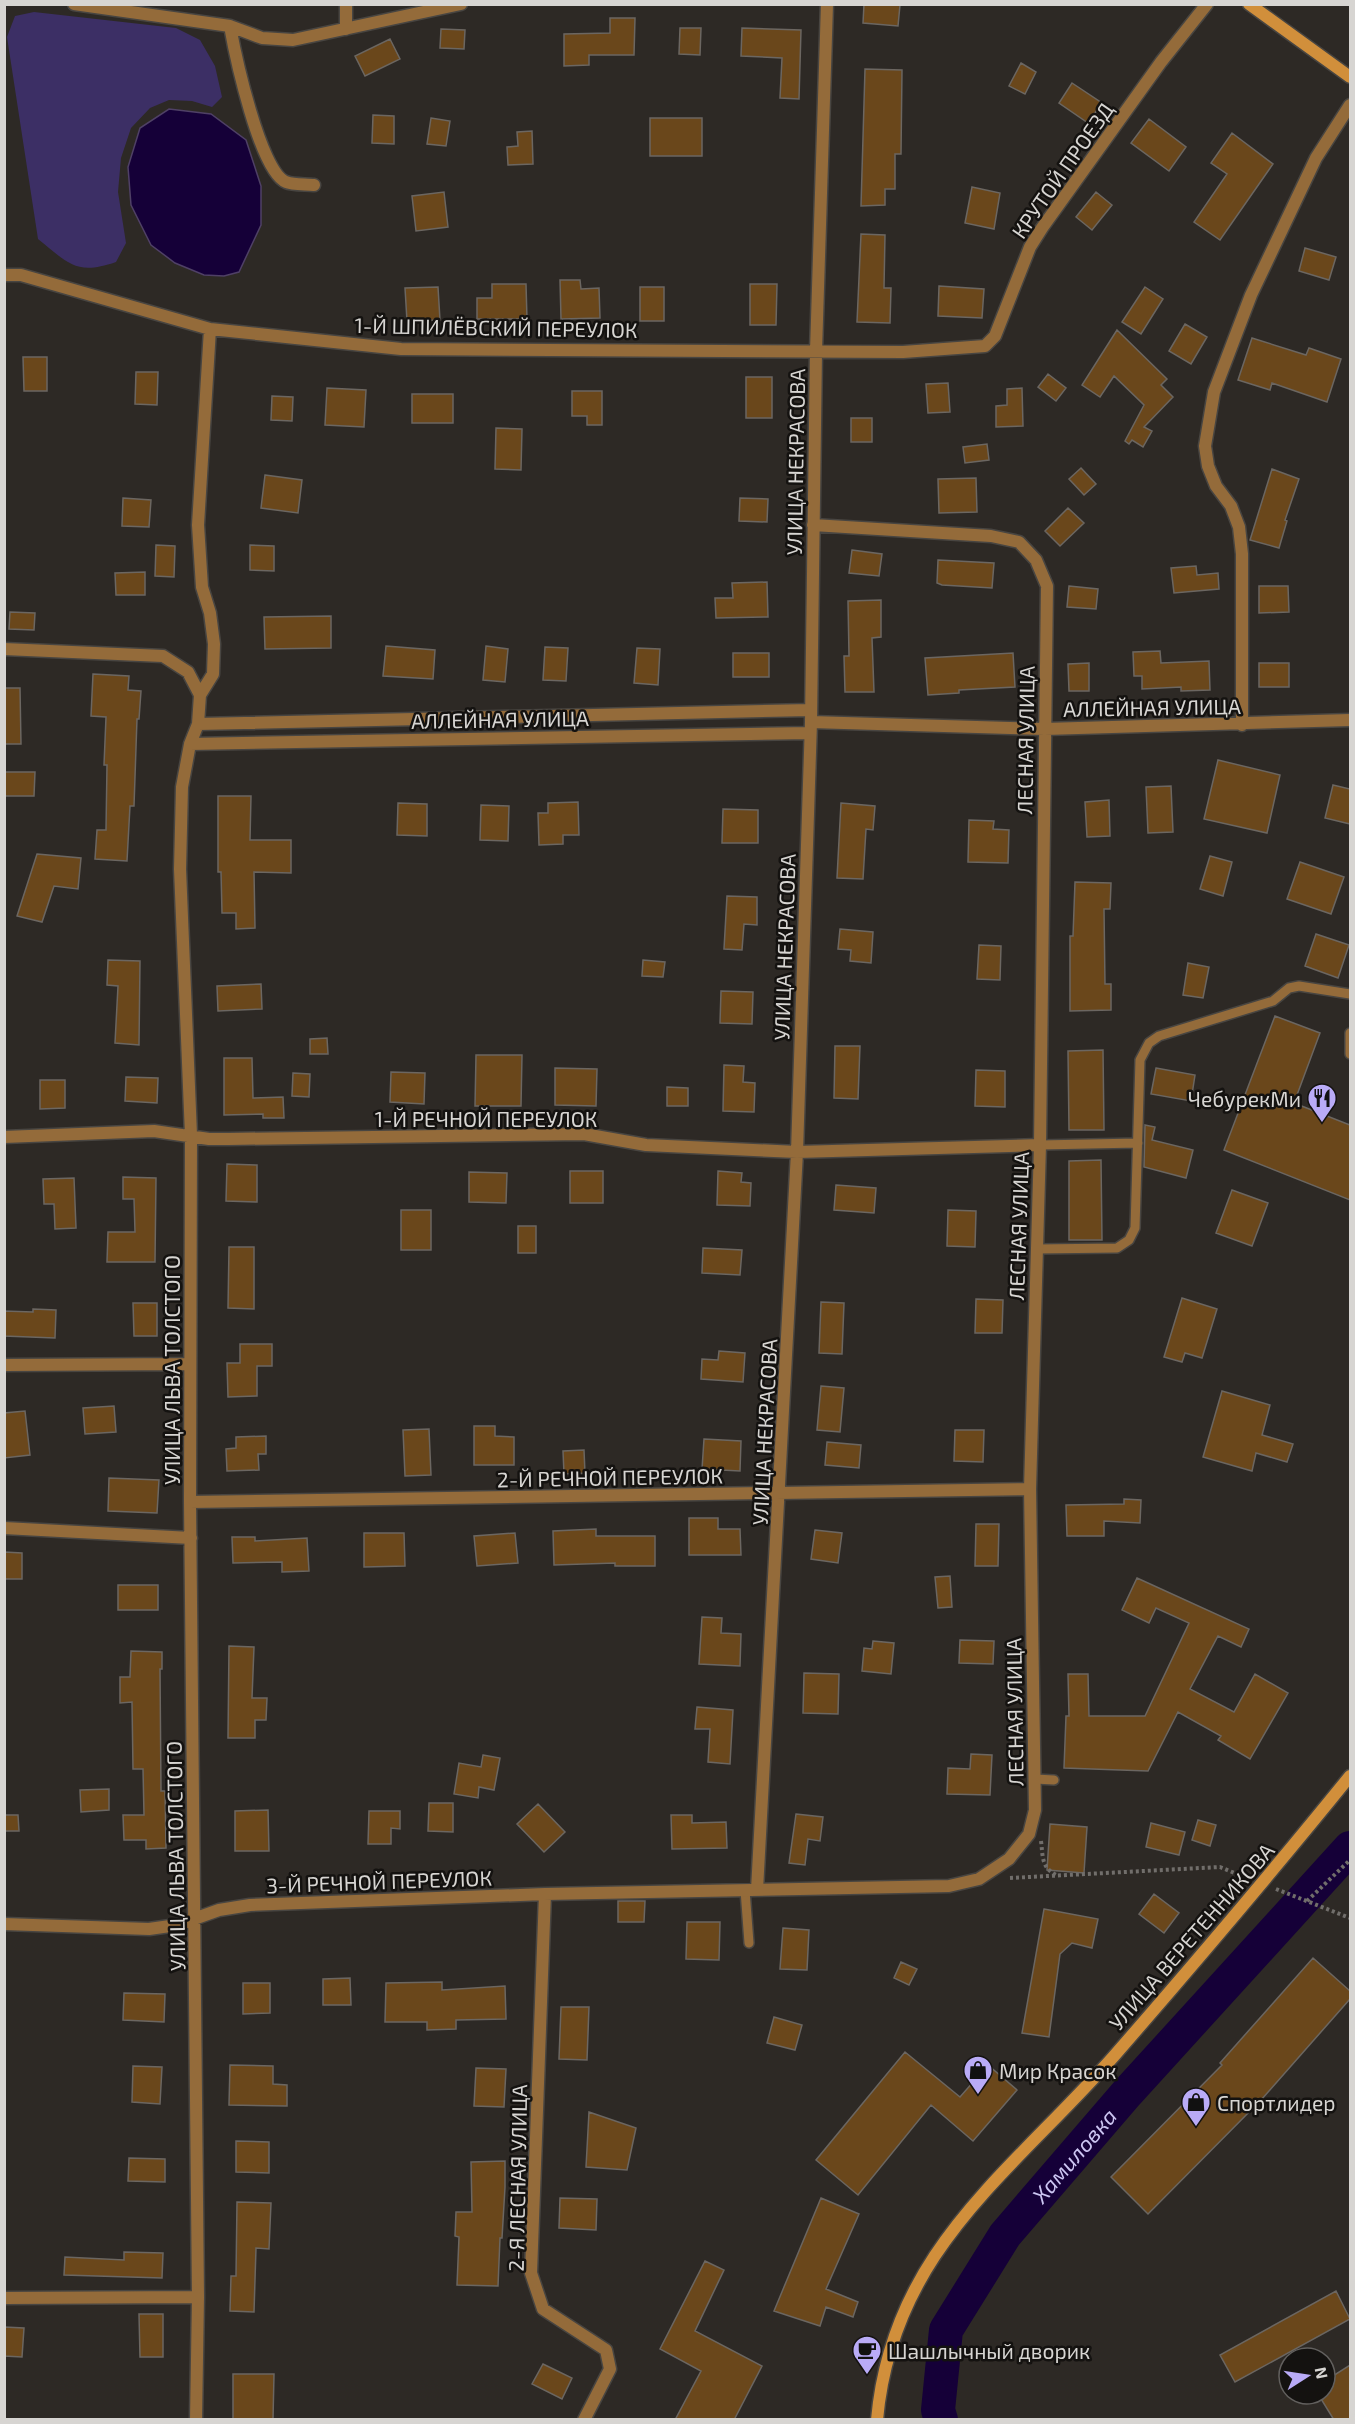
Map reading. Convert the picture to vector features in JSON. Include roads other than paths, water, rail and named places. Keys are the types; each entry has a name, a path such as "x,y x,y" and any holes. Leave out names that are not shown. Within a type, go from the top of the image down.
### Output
{"main road":[{"path":"1248,4 1350,77"},
{"name":"УЛИЦА ВЕРЕТЕННИКОВА","path":"877,2420 879,2395 892,2345 907,2301 941,2243 986,2188 1112,2059 1263,1884 1350,1776"}],"street":[{"path":"74,4 230,26 262,38 294,40 460,4"},
{"path":"346,4 346,29"},
{"name":"УЛИЦА НЕКРАСОВА","path":"751,1890 780,1494 797,1152 811,722 816,351 827,4"},
{"name":"КРУТОЙ ПРОЕЗД","path":"816,351 903,352 985,346 995,336 1030,247 1161,62 1207,4"},
{"path":"230,26 236,63 264,151 274,172 286,182 314,184"},
{"path":"1242,725 1242,554 1239,527 1231,506 1216,486 1208,466 1205,446 1214,392 1256,284 1316,158 1350,105"},
{"name":"1-Й ШПИЛЁВСКИЙ ПЕРЕУЛОК","path":"4,275 21,275 210,329 401,349 816,351"},
{"name":"УЛИЦА ЛЬВА ТОЛСТОГО","path":"196,2420 198,2297 196,1918 190,1502 191,1136 180,869 182,787 190,744 198,724 200,695 213,674 214,644 210,613 202,587 198,525 210,329"},
{"name":"ЛЕСНАЯ УЛИЦА","path":"751,1890 949,1886 979,1879 1009,1859 1029,1834 1035,1810 1030,1489 1040,1145 1047,586 1036,560 1019,542 991,536 813,525"},
{"path":"4,649 163,656 188,672 200,695"},
{"name":"АЛЛЕЙНАЯ УЛИЦА","path":"198,724 811,722 1045,729 1242,725 1350,720"},
{"name":"АЛЛЕЙНАЯ УЛИЦА","path":"190,744 811,722"},
{"name":"1-Й РЕЧНОЙ ПЕРЕУЛОК","path":"4,1137 154,1131 228,1139 584,1134 646,1145 797,1152 1040,1145"},
{"path":"4,1365 190,1364"},
{"name":"2-Й РЕЧНОЙ ПЕРЕУЛОК","path":"190,1502 1030,1489"},
{"path":"4,1528 191,1538"},
{"name":"3-Й РЕЧНОЙ ПЕРЕУЛОК","path":"4,1924 148,1929 177,1925 219,1910 250,1905 545,1894 751,1890"},
{"name":"2-Я ЛЕСНАЯ УЛИЦА","path":"545,1894 531,2273 543,2309 606,2350 610,2369 584,2420"},
{"path":"4,2298 198,2297"}],"lane":[{"path":"1037,1249 1117,1248 1130,1240 1135,1228 1140,1060 1149,1043 1159,1036 1273,1001 1289,988 1299,986 1350,994"},
{"path":"1350,1033 1350,1053"},
{"path":"1040,1145 1138,1143"},
{"path":"1035,1779 1054,1780"},
{"path":"749,1943 751,1890"}],"waterway":[{"name":"Хамиловка","path":"941,2420 938,2410 946,2330 1005,2235 1127,2093 1350,1848"}],"place":[{"name":"ЧебурекМи","path":"1322,1124"},
{"name":"Мир Красок","path":"978,2096"},
{"name":"Спортлидер","path":"1196,2128"},
{"name":"Шашлычный дворик","path":"867,2376"}]}
